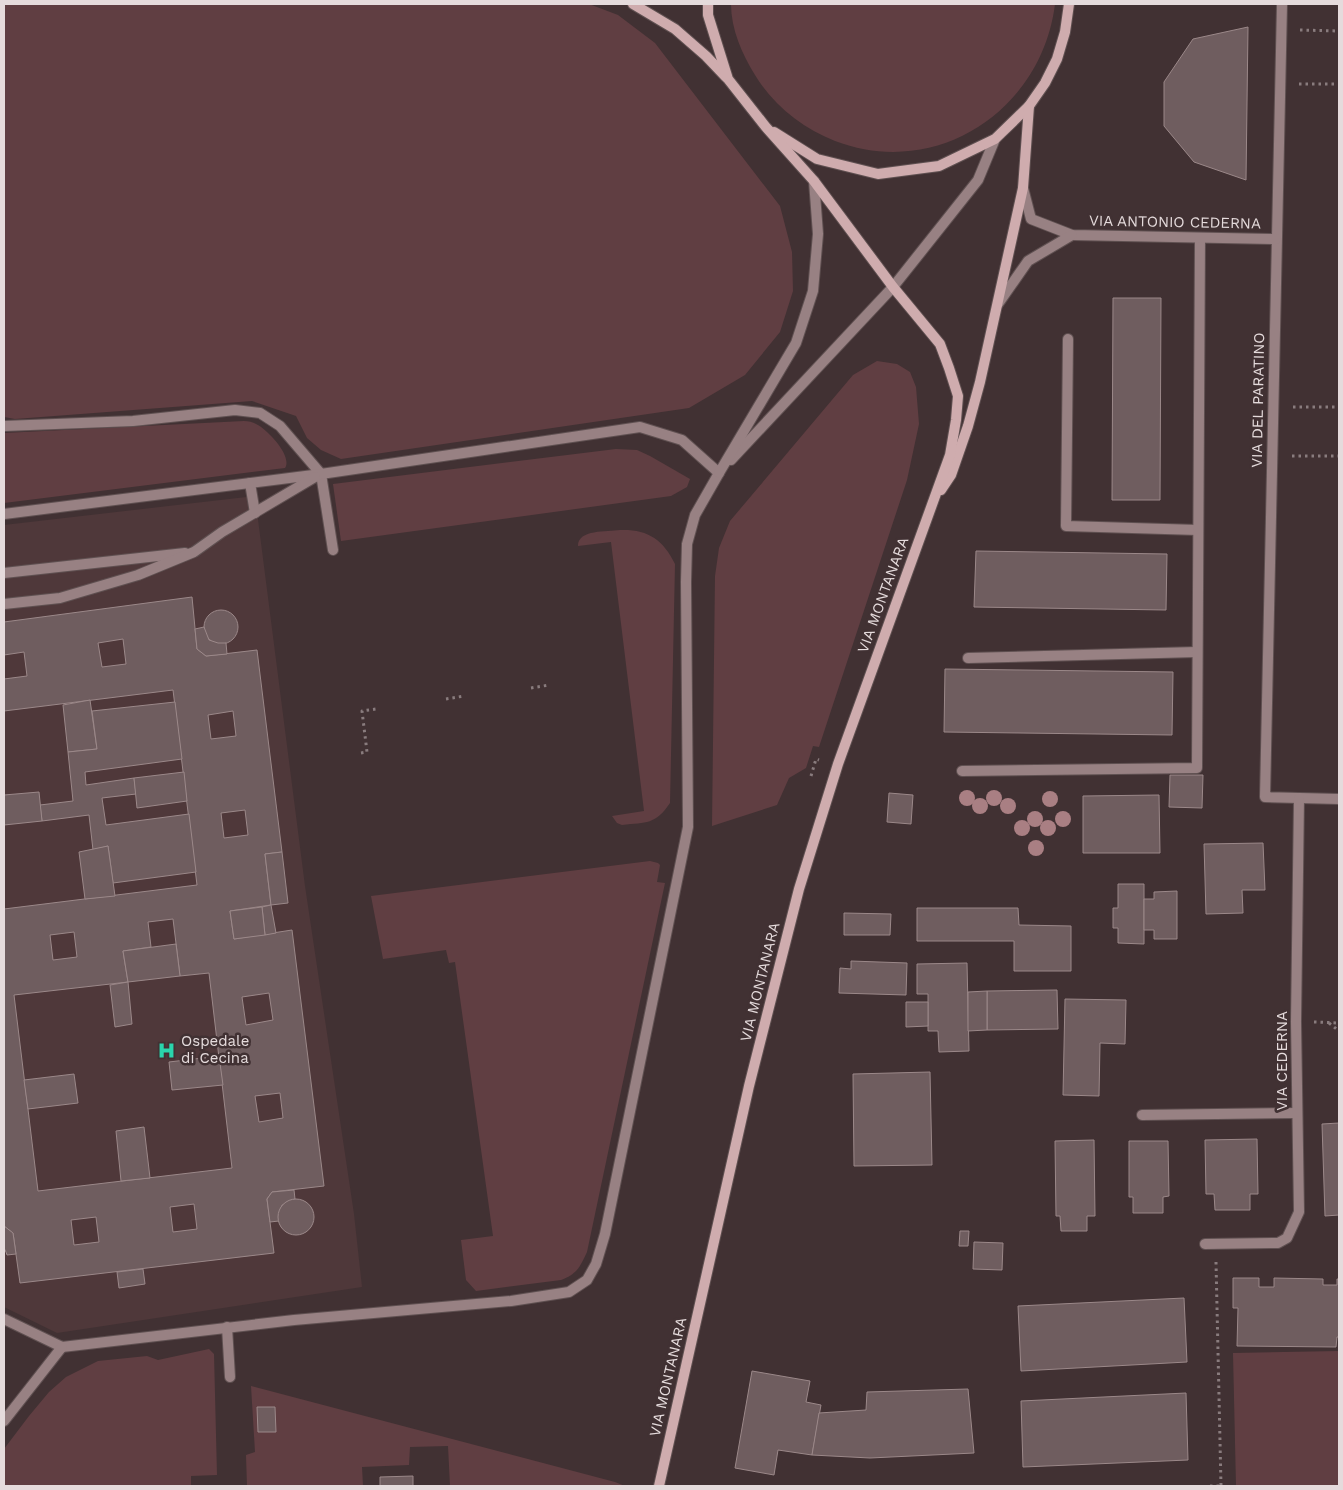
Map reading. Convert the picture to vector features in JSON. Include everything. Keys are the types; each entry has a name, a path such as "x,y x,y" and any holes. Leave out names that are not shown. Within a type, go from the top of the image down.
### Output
{"main road":[{"name":"VIA MONTANARA","path":"633,4 675,29 706,56 728,79 765,126 814,181 893,287 940,344 958,396 950,455 838,764 799,889 749,1086 659,1486"},
{"path":"708,4 708,15 728,79"},
{"path":"765,126 817,159 878,174 939,166 994,139 1029,106 1045,83 1057,58 1065,32 1069,4"},
{"path":"934,499 951,475 968,426 1023,188 1029,106"}],"street":[{"name":"VIA DEL PARATINO","path":"1282,4 1265,798 1300,798"},
{"path":"719,473 893,287 978,180 994,139"},
{"path":"4,1319 62,1347 227,1327 511,1301 569,1292 587,1280 596,1264 605,1234 688,827 687,544 695,515 796,343 814,291 818,234 814,181"},
{"name":"VIA ANTONIO CEDERNA","path":"1023,188 1030,219 1072,236 1276,239"},
{"name":"VIA ANTONIO CEDERNA","path":"997,305 1028,261 1072,236"},
{"path":"962,771 1197,768 1200,238"},
{"path":"1068,339 1066,526 1198,530"},
{"path":"4,426 133,421 235,410 260,412 280,426 321,474 334,550"},
{"path":"4,514 321,474 640,427 682,440 719,473"},
{"path":"4,604 60,598 138,575 194,552 222,532 321,474"},
{"path":"250,483 255,513"},
{"path":"4,573 159,554 194,552"},
{"path":"968,658 1197,652"},
{"path":"1300,798 1339,799"},
{"name":"VIA CEDERNA","path":"1210,1244 1278,1243 1287,1238 1299,1212 1296,1022 1300,798"},
{"path":"1142,1115 1297,1113"},
{"path":"227,1327 230,1377"},
{"path":"4,1421 62,1347"}],"path":[{"path":"1282,29 1339,31"},
{"path":"1280,84 1339,84"},
{"path":"1273,408 1339,407"},
{"path":"1272,457 1339,456"},
{"path":"531,688 549,685"},
{"path":"446,699 464,696"},
{"path":"362,753 367,752 362,711 376,709"},
{"path":"1329,1022 1339,1031"},
{"path":"1210,1244 1221,1486 1210,1486"}],"shaded area":[{"path":"4,4 589,4 618,15 655,43 780,206 792,252 793,291 780,332 745,375 689,408 341,459 321,450 307,438 296,416 252,401 15,419 4,417"},
{"path":"731,4 1055,4 1046,42 1029,76 1007,104 978,127 946,143 911,151 873,151 823,136 789,114 770,96 755,75 738,41 731,13"},
{"path":"877,361 897,364 910,372 916,387 919,424 907,480 819,747 813,746 806,768 789,778 777,805 712,826 715,576 719,548 730,521 853,375"},
{"path":"244,421 255,423 278,443 287,463 285,468 4,503 4,433"},
{"path":"616,449 637,450 650,456 690,479 687,487 671,496 341,541 333,484"},
{"name":"Ospedale di Cecina","path":"255,496 305,886 354,1214 362,1287 57,1333 4,1307 4,525"},
{"path":"620,530 638,531 653,537 665,548 675,564 670,803 655,819 644,823 622,825 617,823 612,816 644,811 611,542 578,546 579,541 588,534"},
{"path":"650,861 660,865 657,882 665,883 587,1252 577,1269 571,1275 561,1280 476,1291 466,1280 461,1240 493,1236 455,962 449,963 446,950 383,959 371,896"},
{"path":"209,1349 214,1354 217,1475 191,1476 191,1486 4,1486 4,1449 49,1392 66,1377 98,1361 147,1356 158,1360"},
{"path":"1339,1351 1339,1486 1236,1486 1233,1353"},
{"path":"251,1386 625,1486 450,1486 448,1446 410,1447 409,1465 362,1467 363,1486 247,1486 246,1455 255,1452"}],"building":[{"path":"1248,27 1246,180 1194,162 1164,126 1164,82 1193,39"},
{"path":"1113,298 1161,298 1160,500 1112,500"},
{"path":"976,551 1167,554 1166,610 974,607"},
{"path":"192,597 197,649 206,656 257,650 282,852 265,854 271,905 230,911 234,939 292,930 324,1186 272,1192 267,1199 274,1253 20,1283 13,1233 4,1226 4,909 197,885 173,690 4,711 4,679 27,676 24,652 4,655 4,622","holes":["123,639 126,664 102,667 98,643","233,711 236,736 211,739 208,715","245,810 248,835 224,838 221,813","173,919 180,976 209,973 232,1168 38,1191 14,995 128,982 123,951 151,947 148,922","74,932 77,957 53,960 50,935","269,993 273,1020 246,1025 242,997","280,1093 283,1118 259,1122 255,1096","194,1204 197,1229 173,1232 170,1207","96,1217 99,1242 74,1245 71,1220"]},
{"path":"221,610 228,611 233,615 237,620 237,634 233,639 228,643 221,644 214,643 209,639 205,634 204,627 205,620 209,615 214,611"},
{"path":"204,627 209,640 226,643 227,654 206,656 197,649 195,629"},
{"path":"945,669 1173,672 1172,735 944,732"},
{"path":"90,700 97,749 68,752 63,705"},
{"path":"175,702 182,759 85,772 86,785 134,778 136,794 102,798 106,825 189,814 196,872 113,883 108,846 93,850 89,815 42,821 40,805 73,801 68,752 97,749 92,711"},
{"path":"184,772 187,801 137,808 134,778"},
{"path":"1170,775 1203,775 1202,808 1169,807"},
{"path":"39,792 42,821 4,825 4,795"},
{"path":"889,793 913,795 911,824 887,822"},
{"path":"1159,795 1160,853 1083,853 1083,796"},
{"path":"1263,843 1265,890 1242,890 1243,913 1206,914 1204,844"},
{"path":"108,846 115,896 85,899 79,852"},
{"path":"282,852 288,903 271,905 265,854"},
{"path":"1118,884 1144,884 1144,944 1118,943 1118,928 1113,928 1113,908 1118,908"},
{"path":"1177,891 1177,939 1154,939 1154,930 1144,930 1144,899 1154,899 1154,892"},
{"path":"271,905 276,933 265,935 262,907"},
{"path":"262,907 265,935 234,939 230,911"},
{"path":"917,908 1018,908 1019,925 1071,926 1071,971 1014,971 1014,941 917,941"},
{"path":"844,913 891,914 890,935 844,935"},
{"path":"176,944 180,976 128,982 123,951"},
{"path":"851,961 907,963 906,995 839,993 840,968 851,969"},
{"path":"967,963 969,1051 939,1052 938,1031 928,1031 928,994 917,994 917,964"},
{"path":"128,982 132,1024 115,1027 110,985"},
{"path":"1057,990 1058,1029 987,1030 987,991"},
{"path":"987,991 987,1030 968,1031 968,992"},
{"path":"1065,999 1126,1000 1125,1044 1100,1043 1099,1096 1063,1095"},
{"path":"906,1002 928,1002 928,1026 906,1027"},
{"path":"219,1056 223,1085 172,1090 169,1062"},
{"path":"930,1072 932,1165 854,1166 853,1074"},
{"path":"74,1074 78,1103 28,1109 24,1080"},
{"path":"1339,1123 1339,1215 1325,1216 1322,1124"},
{"path":"144,1127 150,1178 121,1181 116,1131"},
{"path":"1257,1139 1258,1194 1250,1194 1250,1210 1215,1210 1214,1194 1206,1194 1205,1140"},
{"path":"1094,1140 1095,1216 1087,1216 1087,1231 1061,1231 1060,1216 1056,1216 1055,1141"},
{"path":"1129,1141 1168,1141 1169,1196 1163,1197 1163,1213 1133,1213 1133,1197 1129,1197"},
{"path":"294,1190 295,1199 282,1205 279,1221 270,1222 267,1199 272,1192"},
{"path":"296,1199 309,1204 314,1217 309,1230 296,1235 283,1230 278,1217 283,1204"},
{"path":"4,1226 13,1233 16,1254 7,1255 4,1248"},
{"path":"960,1231 969,1231 968,1246 959,1246"},
{"path":"974,1242 1003,1243 1002,1270 973,1269"},
{"path":"143,1269 145,1284 119,1288 117,1272"},
{"path":"1233,1278 1259,1278 1259,1287 1274,1287 1274,1278 1323,1279 1323,1285 1337,1285 1337,1279 1339,1279 1339,1337 1337,1337 1336,1347 1237,1346 1238,1308 1233,1308"},
{"path":"1184,1298 1187,1362 1021,1371 1018,1306"},
{"path":"752,1371 810,1381 806,1402 821,1405 812,1455 778,1450 774,1475 735,1468"},
{"path":"968,1389 974,1453 870,1458 812,1455 819,1413 866,1410 867,1392"},
{"path":"1186,1393 1188,1460 1023,1467 1021,1401"},
{"path":"257,1407 275,1407 276,1432 258,1432"},
{"path":"413,1476 413,1486 380,1486 380,1477"}],"place":[{"name":"Ospedale di Cecina","path":"167,1050"}]}
